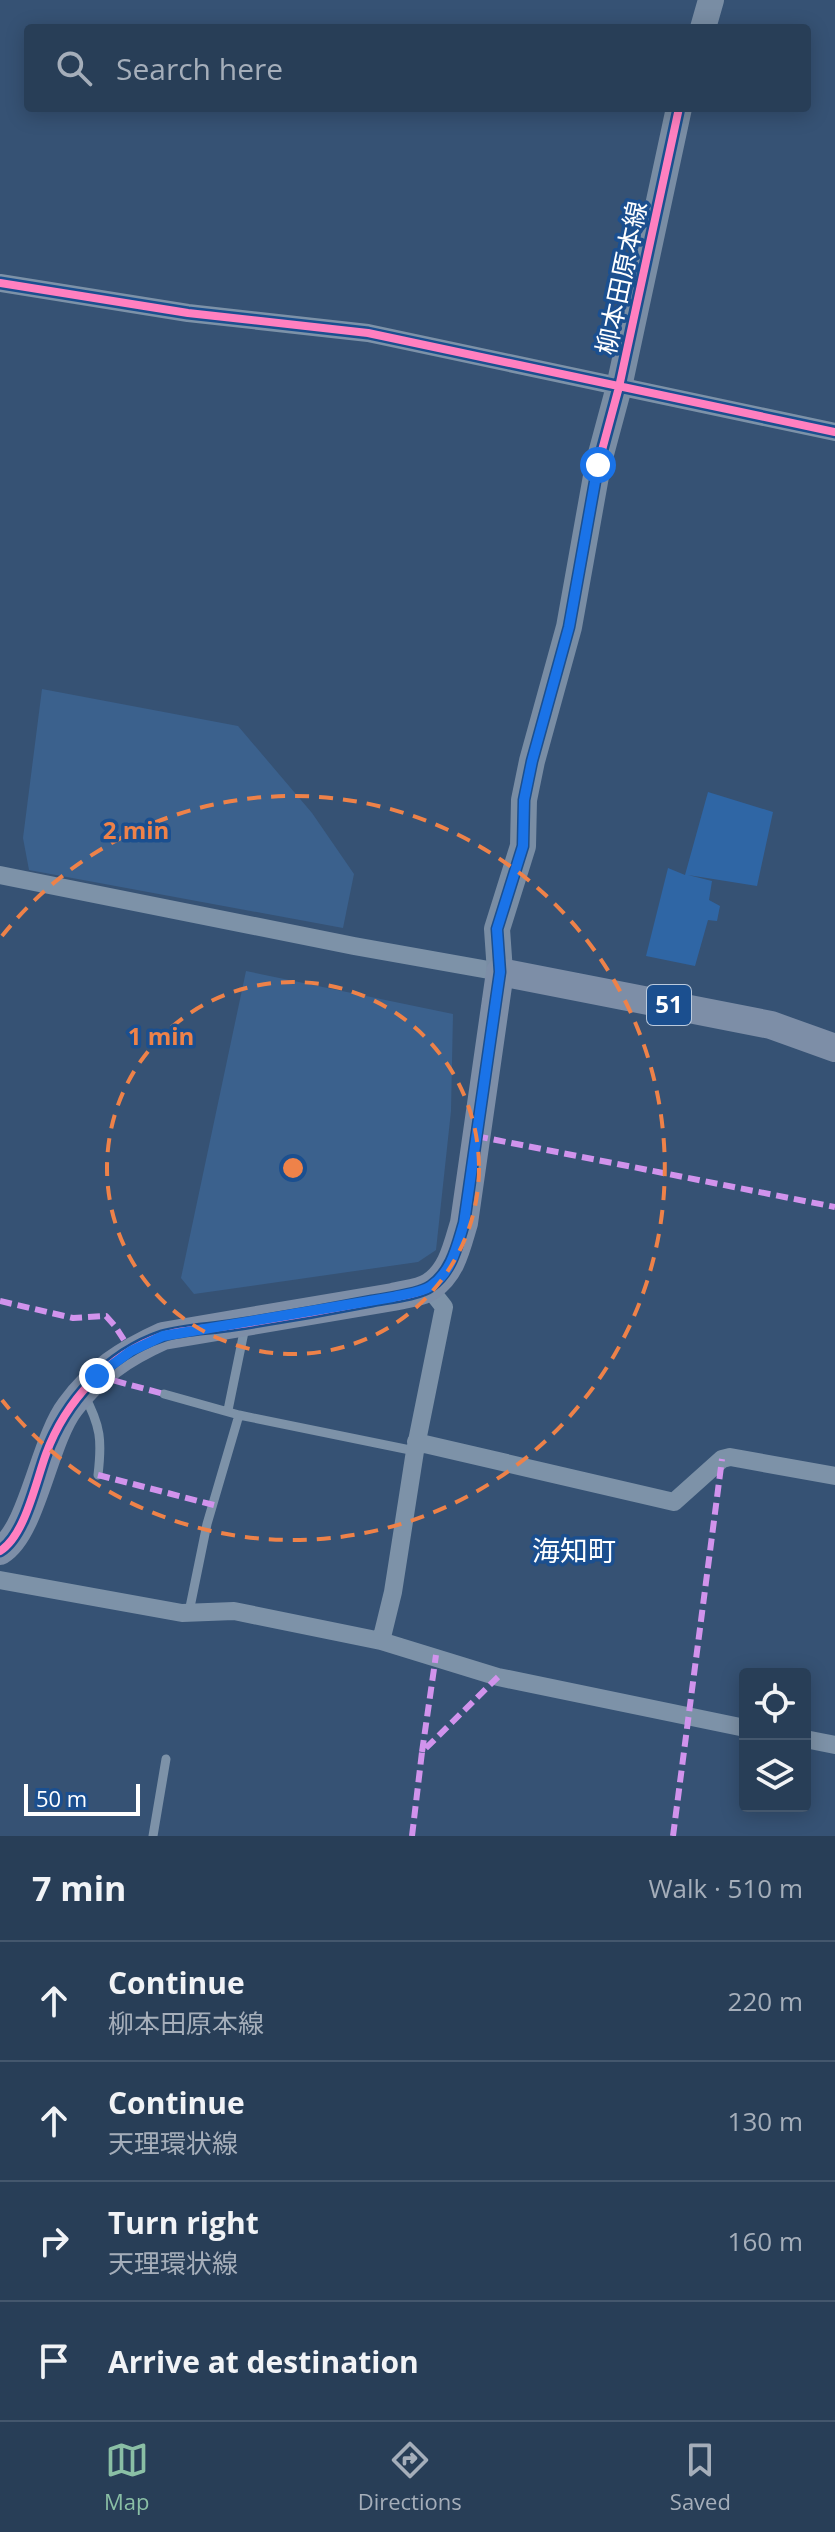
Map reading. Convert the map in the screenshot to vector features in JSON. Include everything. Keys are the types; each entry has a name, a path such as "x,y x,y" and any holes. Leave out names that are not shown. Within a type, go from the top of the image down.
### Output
{"main road":[{"path":"704,24 711,0"},
{"name":"柳本田原本線","path":"500,972 497,929 523,846 524,800 532,761 569,627 598,465 619,387 678,112"},
{"path":"0,1551 9,1546 28,1510 48,1450 68,1408 112,1363 163,1336 393,1297 429,1288 446,1271 464,1223 500,972"},
{"name":"51","path":"500,972 771,1025 835,1048"}],"street":[{"path":"0,283 188,313 380,335 835,432"},
{"path":"0,875 500,972"},
{"path":"381,1641 393,1592 416,1446 444,1307 429,1288"},
{"path":"416,1446 674,1502 722,1459 730,1457 835,1476"},
{"path":"0,1580 189,1612 234,1611 381,1641 498,1677 739,1727"},
{"path":"810,1740 835,1745"}],"lane":[{"path":"228,1410 245,1323"},
{"path":"83,1392 97,1419 102,1442 98,1475"},
{"path":"164,1394 239,1415 416,1446"},
{"path":"189,1612 207,1524 239,1415"},
{"path":"153,1836 166,1759"}],"shaded area":[{"path":"42,689 238,726 312,813 354,874 343,928 29,870 23,838"},
{"path":"708,792 773,812 757,886 688,875 712,881 709,900 720,906 717,921 708,920 695,966 646,956 668,868 685,875"},
{"path":"246,971 453,1014 451,1111 436,1250 418,1262 194,1294 181,1278"}],"marked path":[{"path":"476,1136 835,1207"},
{"path":"0,1301 73,1318 106,1316 131,1351"},
{"path":"97,1376 164,1394"},
{"path":"673,1836 722,1459"},
{"path":"98,1475 214,1505"},
{"path":"422,1752 436,1655"},
{"path":"412,1836 422,1752 498,1677"}],"cycle path":[{"path":"0,1551 9,1544 23,1521 46,1454 65,1416 91,1382 124,1355 162,1336 188,1330 286,1317 419,1292 438,1280 453,1258 464,1223 500,972 497,929 523,846 524,800 532,761 569,627 598,465 619,387 678,112"},
{"path":"0,283 188,313 368,333 835,432"}],"district":[{"name":"海知町","path":"574,1551"}],"route":[{"path":"97,1376 131,1351 163,1336 393,1297 429,1288 446,1271 464,1223 500,972 497,929 523,846 524,800 569,627 598,465"}]}
